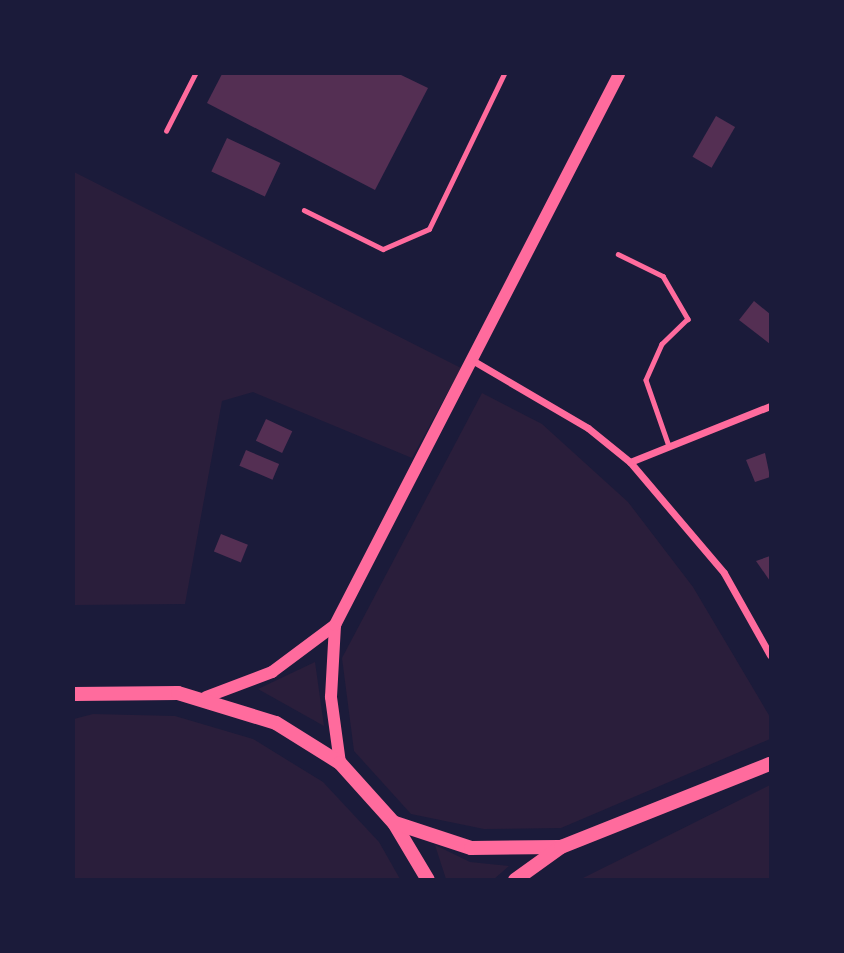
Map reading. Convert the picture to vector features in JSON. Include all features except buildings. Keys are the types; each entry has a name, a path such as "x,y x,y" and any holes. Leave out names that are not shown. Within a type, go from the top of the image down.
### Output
{"main road":[{"path":"340,763 331,697 335,625 619,74"},
{"path":"206,697 272,672 335,625"},
{"path":"74,694 142,689 206,697 275,723 340,763 394,823 428,880"},
{"path":"514,880 561,847 771,764"},
{"path":"394,823 471,848 561,847"}],"street":[{"path":"472,360 587,428 630,462 723,573 771,655"},
{"path":"630,462 771,406"}],"lane":[{"path":"166,131 195,74"},
{"path":"304,210 383,249 429,229 504,74"},
{"path":"618,254 663,276 688,319 662,344 646,380 669,446"}],"shaded area":[{"path":"74,172 461,368 412,458 253,392 222,401 185,604 74,605"},
{"path":"482,393 542,424 628,502 693,587 770,717 770,739 561,828 484,829 411,814 354,751 342,658"},
{"path":"315,662 324,726 258,689"},
{"path":"93,714 175,716 253,739 323,782 379,842 400,879 74,879 74,719"},
{"path":"770,785 770,879 581,879"},
{"path":"435,845 470,862 509,866 494,879 446,879"}]}
